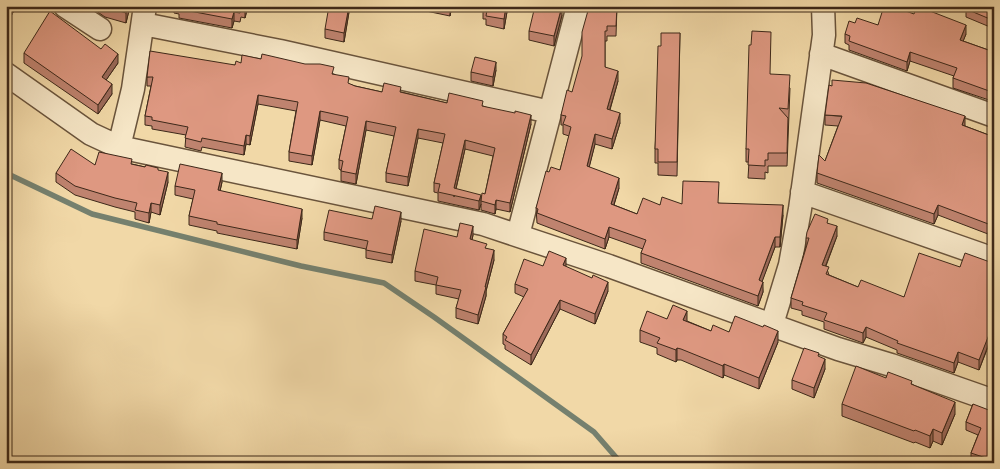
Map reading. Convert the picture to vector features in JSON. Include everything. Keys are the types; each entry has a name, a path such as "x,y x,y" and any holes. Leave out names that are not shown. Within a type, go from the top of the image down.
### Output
{"street":[{"path":"518,235 578,6"},
{"path":"772,324 790,265 802,192 824,35 823,6"},
{"path":"68,7 100,29"},
{"path":"119,147 133,89 144,15 280,51 550,112"},
{"path":"821,54 994,116"},
{"path":"6,74 91,134 119,147 483,224 772,324 838,349 994,401"},
{"path":"802,192 994,259"}],"building":[{"path":"6,6 11,6 8,11 6,10"},
{"path":"103,6 128,6 126,13"},
{"path":"179,6 246,6 245,9 241,8 240,13 234,12 232,19 179,9"},
{"path":"329,6 349,6 344,33 325,29"},
{"path":"484,6 506,6 504,19 486,16 487,10 483,9"},
{"path":"535,6 562,6 554,36 529,31"},
{"path":"617,6 616,26 607,26 607,31 605,31 605,67 618,71 607,109 620,113 612,139 595,134 587,166 619,178 611,204 637,214 643,198 660,205 662,197 682,204 683,181 719,182 718,203 783,205 780,237 775,237 759,280 763,282 758,296 641,253 646,240 609,227 605,239 537,213 538,209 536,208 546,171 549,172 551,167 560,170 571,127 563,124 566,116 561,115 567,90 572,92 582,56 582,32 589,7"},
{"path":"884,6 892,6 914,14 917,6 966,25 960,40 994,52 994,87 992,92 953,78 957,68 910,52 907,62 849,41 850,36 845,34 849,21 855,23 857,18 878,25"},
{"path":"967,6 994,6 994,8 990,19 966,9"},
{"path":"50,11 101,49 105,44 118,54 102,77 112,84 98,105 24,53"},
{"path":"752,31 771,32 770,74 790,75 788,109 779,108 788,118 787,153 768,153 768,160 765,160 765,166 748,165 749,149 746,149 749,45 751,45"},
{"path":"661,33 680,33 677,162 658,162 658,149 655,149 658,46 661,46"},
{"path":"150,51 235,65 236,61 241,63 242,55 261,59 262,54 305,64 320,64 334,67 332,74 349,77 348,83 355,86 382,92 384,83 401,87 400,92 447,103 449,93 483,101 482,106 531,115 510,203 496,200 495,205 481,201 482,193 485,194 495,148 465,140 454,188 481,195 479,201 438,192 440,184 434,183 445,134 418,129 408,177 386,173 396,127 366,121 356,174 341,171 343,161 339,160 348,117 320,111 312,156 289,152 298,102 258,95 250,136 246,135 244,146 202,138 201,142 185,138 188,127 152,120 152,117 145,116 153,77 147,77"},
{"path":"475,57 496,62 493,77 471,72"},
{"path":"832,80 866,83 965,116 962,125 994,137 994,236 988,233 991,225 938,205 934,214 817,173 819,155 825,161 842,116 825,115 829,85 832,86"},
{"path":"71,149 95,165 99,152 132,159 131,164 145,167 146,165 168,172 160,205 151,203 149,213 135,210 137,203 75,186 56,173"},
{"path":"180,164 222,173 218,190 302,209 297,240 217,224 217,222 189,216 195,190 175,186"},
{"path":"375,206 401,212 392,255 366,250 368,241 324,232 329,210 372,219"},
{"path":"815,214 828,219 827,223 837,226 822,265 829,267 826,274 858,287 861,280 904,297 919,253 960,267 965,253 994,262 994,322 979,360 958,352 954,363 897,343 898,341 866,327 863,333 824,320 827,313 802,305 803,302 791,298 809,238 806,238 807,232"},
{"path":"460,223 473,226 470,239 487,244 485,248 494,250 478,315 456,308 461,290 436,285 438,277 415,271 424,229 457,237"},
{"path":"549,251 566,258 563,265 592,278 593,275 608,282 595,314 560,300 531,355 505,340 507,337 503,334 528,289 515,284 524,259 543,266"},
{"path":"673,305 687,311 683,320 711,331 713,325 729,332 735,316 778,331 759,378 681,349 677,348 676,350 657,343 660,338 640,330 647,311 667,319"},
{"path":"804,348 819,353 818,356 825,359 814,388 792,380"},
{"path":"856,366 886,378 888,372 912,381 911,384 955,402 942,433 933,429 930,436 842,404"},
{"path":"973,404 994,412 994,456 992,460 971,453 981,428 966,422"}],"waterway":[{"path":"6,173 92,214 301,266 384,283 594,432 621,463"}]}
